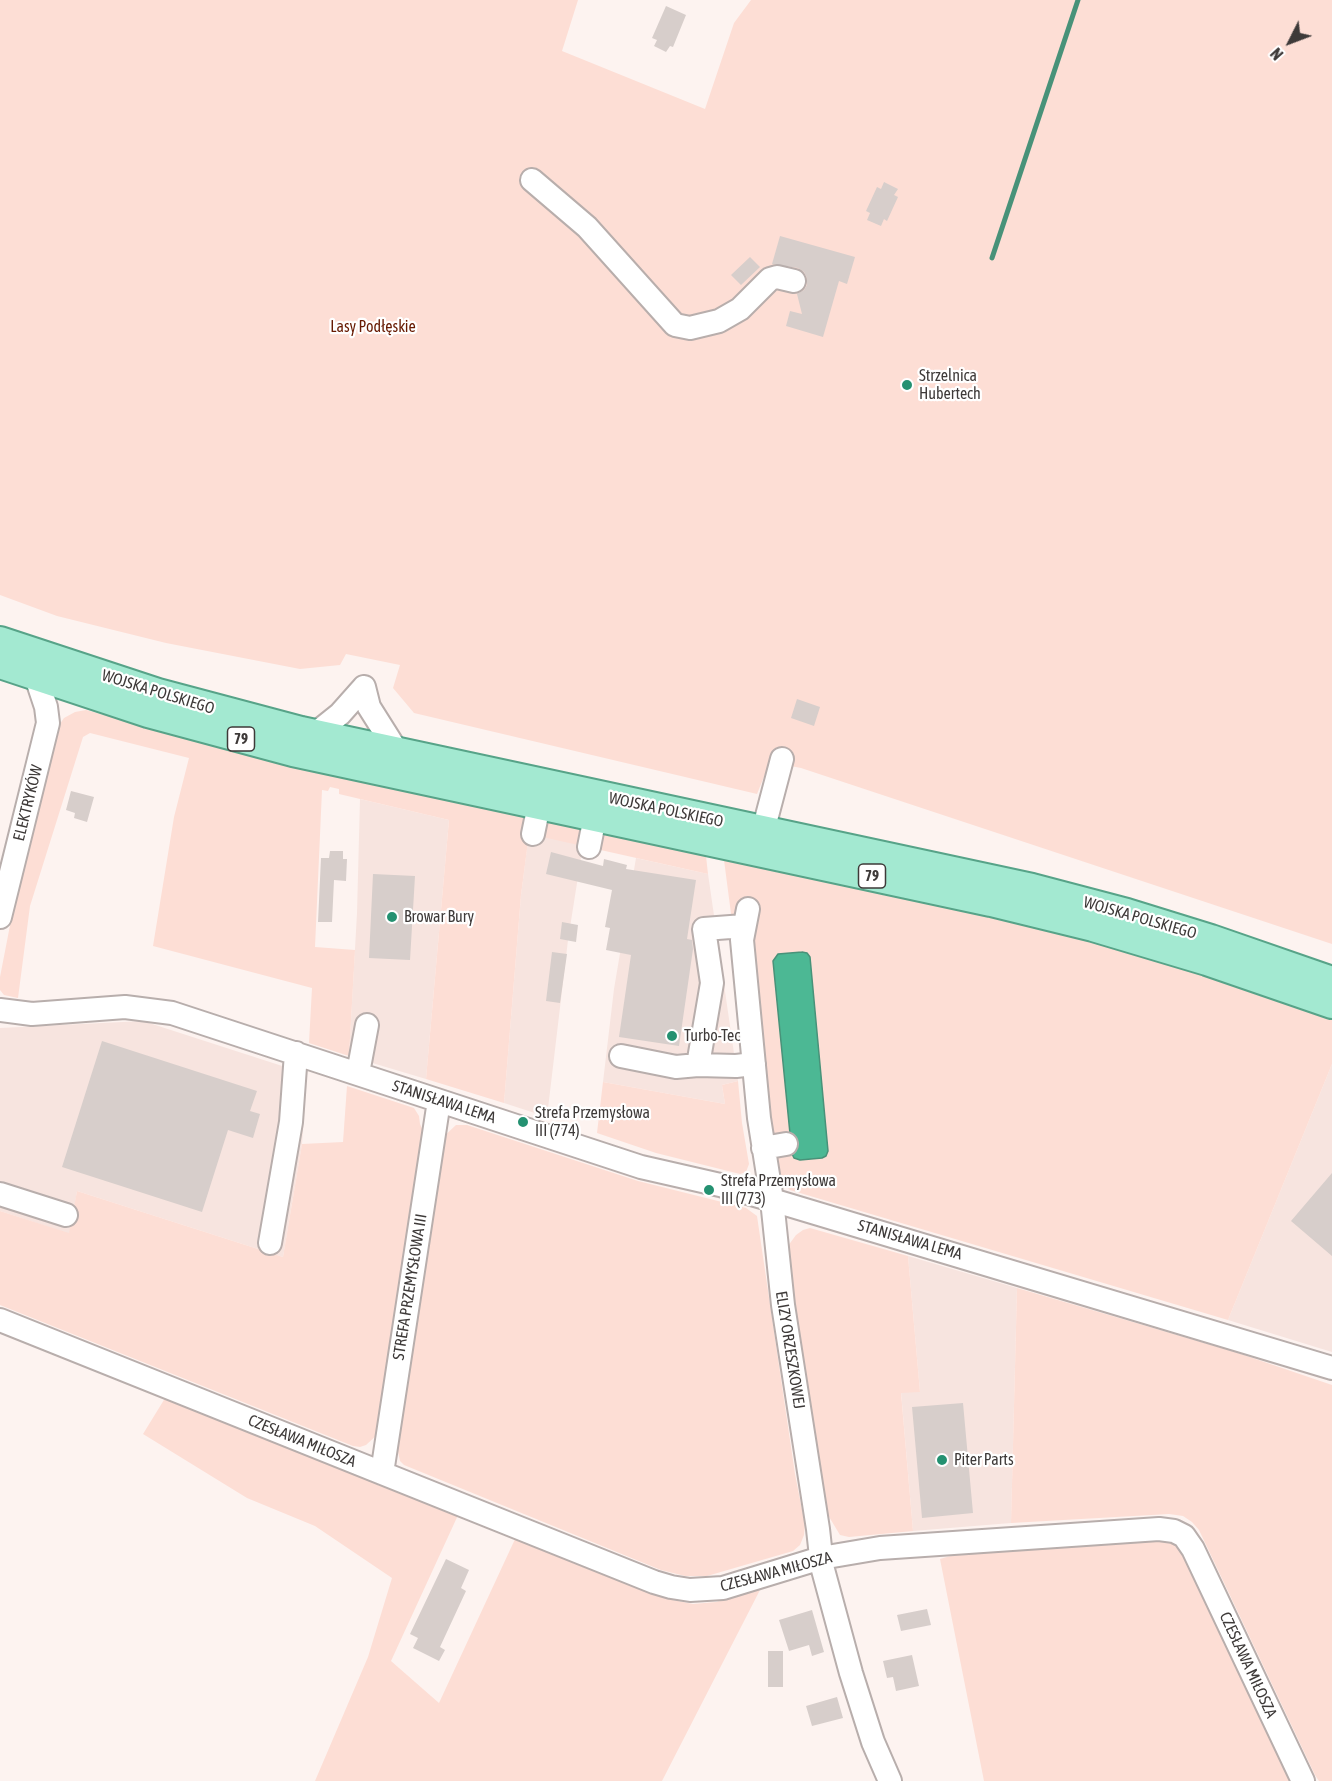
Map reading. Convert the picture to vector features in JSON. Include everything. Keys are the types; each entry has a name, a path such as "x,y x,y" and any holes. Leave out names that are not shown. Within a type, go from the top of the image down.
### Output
{"main road":[{"name":"WOJSKA POLSKIEGO","path":"0,641 158,693 315,734 1032,888 1211,939 1332,981"},
{"name":"WOJSKA POLSKIEGO","path":"0,664 80,692 200,728 281,749 991,902 1093,927 1207,961 1332,1004"}],"street":[{"path":"531,180 587,227 675,325 690,328 719,321 740,309 770,279 777,277 794,281"},
{"name":"ELEKTRYKÓW","path":"0,918 48,723 46,706 36,677"},
{"path":"315,734 340,714 364,687 369,706 398,753"},
{"name":"ELEKTRYKÓW","path":"48,723 57,711 80,692"},
{"path":"763,831 782,759"},
{"path":"533,834 539,805"},
{"path":"589,847 595,817"},
{"name":"ELIZY ORZESZKOWEJ","path":"698,1065 712,983 704,929 746,917 742,940 759,1118 772,1200 781,1293 821,1558 829,1597 851,1673 873,1742 890,1781"},
{"name":"STANISŁAWA LEMA","path":"0,1010 32,1014 104,1015 141,1008 172,1013 641,1167 720,1185 772,1200 1332,1368"},
{"path":"358,1074 367,1025"},
{"path":"270,1243 291,1122 296,1053"},
{"path":"621,1056 676,1067 754,1064"},
{"name":"STREFA PRZEMYSŁOWA III","path":"382,1473 439,1101"},
{"path":"763,1148 786,1144"},
{"path":"0,1194 66,1215"},
{"name":"CZESŁAWA MIŁOSZA","path":"0,1320 671,1587 690,1590 723,1588 821,1558 900,1546 1159,1529 1180,1533 1193,1549 1303,1781"}],"shaded area":[{"path":"360,799 449,820 426,1079 349,1056 357,913"},
{"path":"529,833 583,845 568,940 547,1117 504,1103 521,895"},
{"name":"Turbo-Tec","path":"636,858 708,874 738,1081 722,1085 725,1104 603,1082 614,989"},
{"path":"807,953 810,957 828,1151 822,1158 800,1160 794,1158 792,1154 773,961 778,954"},
{"path":"143,1021 307,1074 302,1144 283,1257 77,1191 70,1234 0,1211 0,1028"},
{"path":"1332,1064 1332,1352 1228,1320"},
{"path":"908,1256 1017,1288 1011,1523 913,1531 901,1392 920,1392"}],"green space":[{"name":"Lasy Podłęskie","path":"0,0 578,0 562,51 705,109 734,23 751,0 1332,0 1332,944 801,768 770,762 757,794 414,713 393,688 400,665 346,654 340,665 300,669 166,643 57,616 0,595"},
{"path":"86,710 285,764 706,856 708,874 529,834 521,895 504,1103 426,1079 449,820 339,794 339,789 330,787 328,791 322,790 315,947 355,950 349,1056 309,1043 312,988 153,946 174,817 189,758 90,733 83,737 30,906 18,998 4,995 0,990 0,977 31,817 53,734 64,718 75,712"},
{"path":"724,860 1045,929 1206,975 1332,1019 1332,1064 1228,1320 790,1190 780,1176 776,1155 764,1139 751,1067"},
{"path":"738,1081 749,1164 746,1172 740,1174 656,1153 597,1133 603,1082 725,1104 722,1085"},
{"path":"347,1086 414,1108 424,1133 378,1434 366,1445 353,1446 0,1305 0,1211 69,1233 77,1191 283,1257 302,1144 343,1142"},
{"path":"456,1125 467,1125 638,1181 746,1208 757,1216 795,1474 805,1525 800,1545 793,1551 707,1576 685,1576 661,1570 404,1465 400,1461 395,1438 440,1140"},
{"path":"810,1228 908,1256 920,1392 901,1393 913,1531 849,1537 840,1535 825,1510 785,1250 796,1235"},
{"path":"1017,1288 1235,1352 1332,1385 1332,1781 1319,1781 1315,1775 1199,1530 1192,1522 1183,1516 1169,1514 1011,1523"},
{"path":"167,1395 459,1513 391,1661 439,1703 516,1537 673,1600 693,1604 716,1602 761,1588 662,1781 315,1781 368,1657 392,1578 315,1526 247,1498 143,1434"},
{"path":"1156,1538 1174,1542 1181,1548 1293,1781 984,1781 940,1559 971,1550"}],"building":[{"path":"666,6 686,15 673,47 670,46 666,52 654,46 657,40 652,38"},
{"path":"884,182 898,189 894,195 898,197 887,221 884,219 881,226 867,220 870,213 866,211 877,187 881,189"},
{"path":"780,236 855,257 847,284 839,281 823,337 786,326 790,311 802,314 797,294 804,290 807,278 798,268 772,264"},
{"path":"750,257 760,267 741,285 731,275"},
{"path":"797,699 820,707 814,726 791,718"},
{"path":"71,791 94,797 87,822 74,818 75,813 66,810"},
{"path":"330,851 343,851 343,859 347,859 346,881 334,880 332,922 318,922 321,858 329,858"},
{"path":"551,852 603,866 604,859 627,865 626,869 696,880 687,939 692,940 693,949 679,1046 619,1037 631,955 606,950 610,928 605,927 612,890 546,874"},
{"name":"Browar Bury","path":"373,874 415,876 410,960 369,958"},
{"path":"562,922 578,925 576,942 560,939"},
{"path":"552,952 567,954 560,1003 546,1001"},
{"path":"102,1041 257,1091 250,1111 260,1114 253,1138 228,1130 202,1212 62,1167"},
{"path":"1332,1173 1332,1256 1291,1221"},
{"name":"Piter Parts","path":"963,1403 973,1513 922,1518 912,1407"},
{"path":"446,1559 469,1570 461,1588 466,1591 440,1647 445,1650 439,1661 413,1648 418,1638 410,1634"},
{"path":"927,1609 931,1625 901,1631 897,1615"},
{"path":"812,1610 824,1652 812,1656 809,1645 789,1651 779,1620"},
{"path":"768,1651 783,1651 783,1687 768,1687"},
{"path":"912,1655 919,1686 896,1691 893,1677 887,1678 883,1661"},
{"path":"837,1697 843,1718 812,1726 806,1706"}],"waterway":[{"path":"992,258 1078,0"}],"place":[{"name":"Strzelnica Hubertech","path":"907,385"},
{"name":"Browar Bury","path":"392,917"},
{"name":"Turbo-Tec","path":"672,1036"},
{"name":"Strefa Przemysłowa III (774)","path":"523,1122"},
{"name":"Strefa Przemysłowa III (773)","path":"709,1190"},
{"name":"Piter Parts","path":"942,1460"}]}
